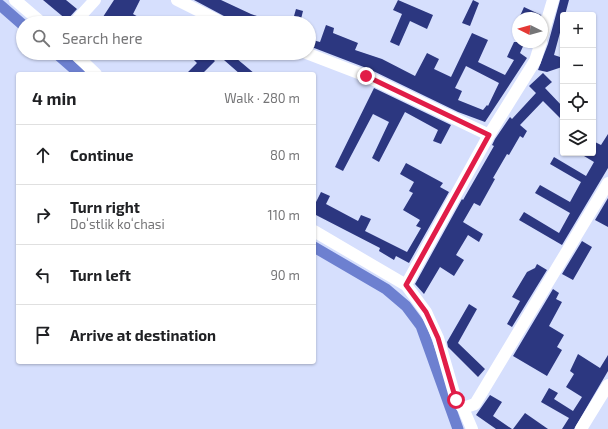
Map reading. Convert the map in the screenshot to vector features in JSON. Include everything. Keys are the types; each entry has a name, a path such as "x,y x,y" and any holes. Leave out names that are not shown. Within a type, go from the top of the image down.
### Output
{"street":[{"path":"15,0 34,16"},
{"path":"80,16 95,0"},
{"path":"177,0 209,16"},
{"path":"548,17 553,0"},
{"path":"406,285 489,135 535,61 539,48"},
{"path":"316,57 366,76 489,135"},
{"path":"81,60 94,72"},
{"path":"463,408 475,404 608,183"},
{"path":"316,232 406,285 426,312 438,338 456,400 463,408 472,429"},
{"path":"581,429 608,385"}],"building":[{"path":"43,0 66,0 77,9 71,16 62,16"},
{"path":"114,0 140,0 133,14 137,16 104,16"},
{"path":"194,0 221,0 257,16 224,16"},
{"path":"398,0 433,15 427,29 410,21 399,46 390,42 402,14 393,10"},
{"path":"473,0 479,3 470,26 462,23"},
{"path":"560,0 569,0 566,12 560,12 560,33 554,55 560,57 560,68 547,72 538,70 546,48 548,48"},
{"path":"524,7 535,12 522,12"},
{"path":"296,9 303,11 302,16 294,16"},
{"path":"326,25 334,28 333,33 358,43 355,50 382,59 415,76 427,53 439,59 434,69 451,77 472,33 488,40 478,62 505,75 514,60 507,57 512,46 512,48 522,48 520,53 527,58 485,122 458,112 369,69 316,49 316,41 320,42","holes":["466,66 499,83 488,106 487,105 483,110 458,100 462,91 455,88"]},
{"path":"194,60 215,61 204,72 188,72 197,63"},
{"path":"224,60 238,60 253,72 238,72"},
{"path":"543,73 552,82 545,88 560,104 560,118 543,101 520,125 527,131 523,138 520,136 509,155 507,154 493,178 495,179 480,206 474,203 463,222 483,234 479,242 468,235 456,255 464,260 454,276 440,267 424,294 415,284 462,199 463,200 494,146 492,145 495,139 510,117 512,119 536,93 529,86"},
{"path":"374,88 451,125 441,144 433,141 438,130 405,112 379,162 372,158 389,122 373,114 343,171 335,167"},
{"path":"608,134 608,168 562,245 519,220 524,212 559,233 570,213 535,193 540,185 570,202 581,182 550,164 554,157 586,176 594,162 584,156 596,156 596,142 601,145"},
{"path":"406,163 443,183 440,187 449,192 409,263 396,256 394,260 379,251 380,248 316,215 316,202 321,192 330,196 326,204 358,221 361,215 371,219 365,231 407,252 421,228 416,226 420,220 403,210 413,193 409,191 414,182 400,174"},
{"path":"608,198 608,227 595,220"},
{"path":"582,241 592,247 573,280 562,274"},
{"path":"537,264 547,270 512,327 507,324 520,301 512,297 527,272 535,268"},
{"path":"553,289 559,293 556,299 562,302 549,326 564,335 557,347 562,350 547,376 513,356"},
{"path":"469,304 477,309 458,343 485,369 478,377 448,347 447,342"},
{"path":"578,354 600,368 608,355 608,371 574,429 562,429 569,418 541,402 549,388 558,393 554,399 573,411 582,397 566,387 574,374 570,371"},
{"path":"490,395 502,402 493,416 512,429 496,429 476,415"},
{"path":"525,413 548,429 513,429"}],"waterway":[{"path":"0,5 16,19"},
{"path":"64,60 78,72"},
{"path":"316,248 386,289 406,306 421,326 458,429"}],"route":[{"path":"366,76 489,135 443,221 406,285 426,312 438,338 444,364 456,400"}]}
